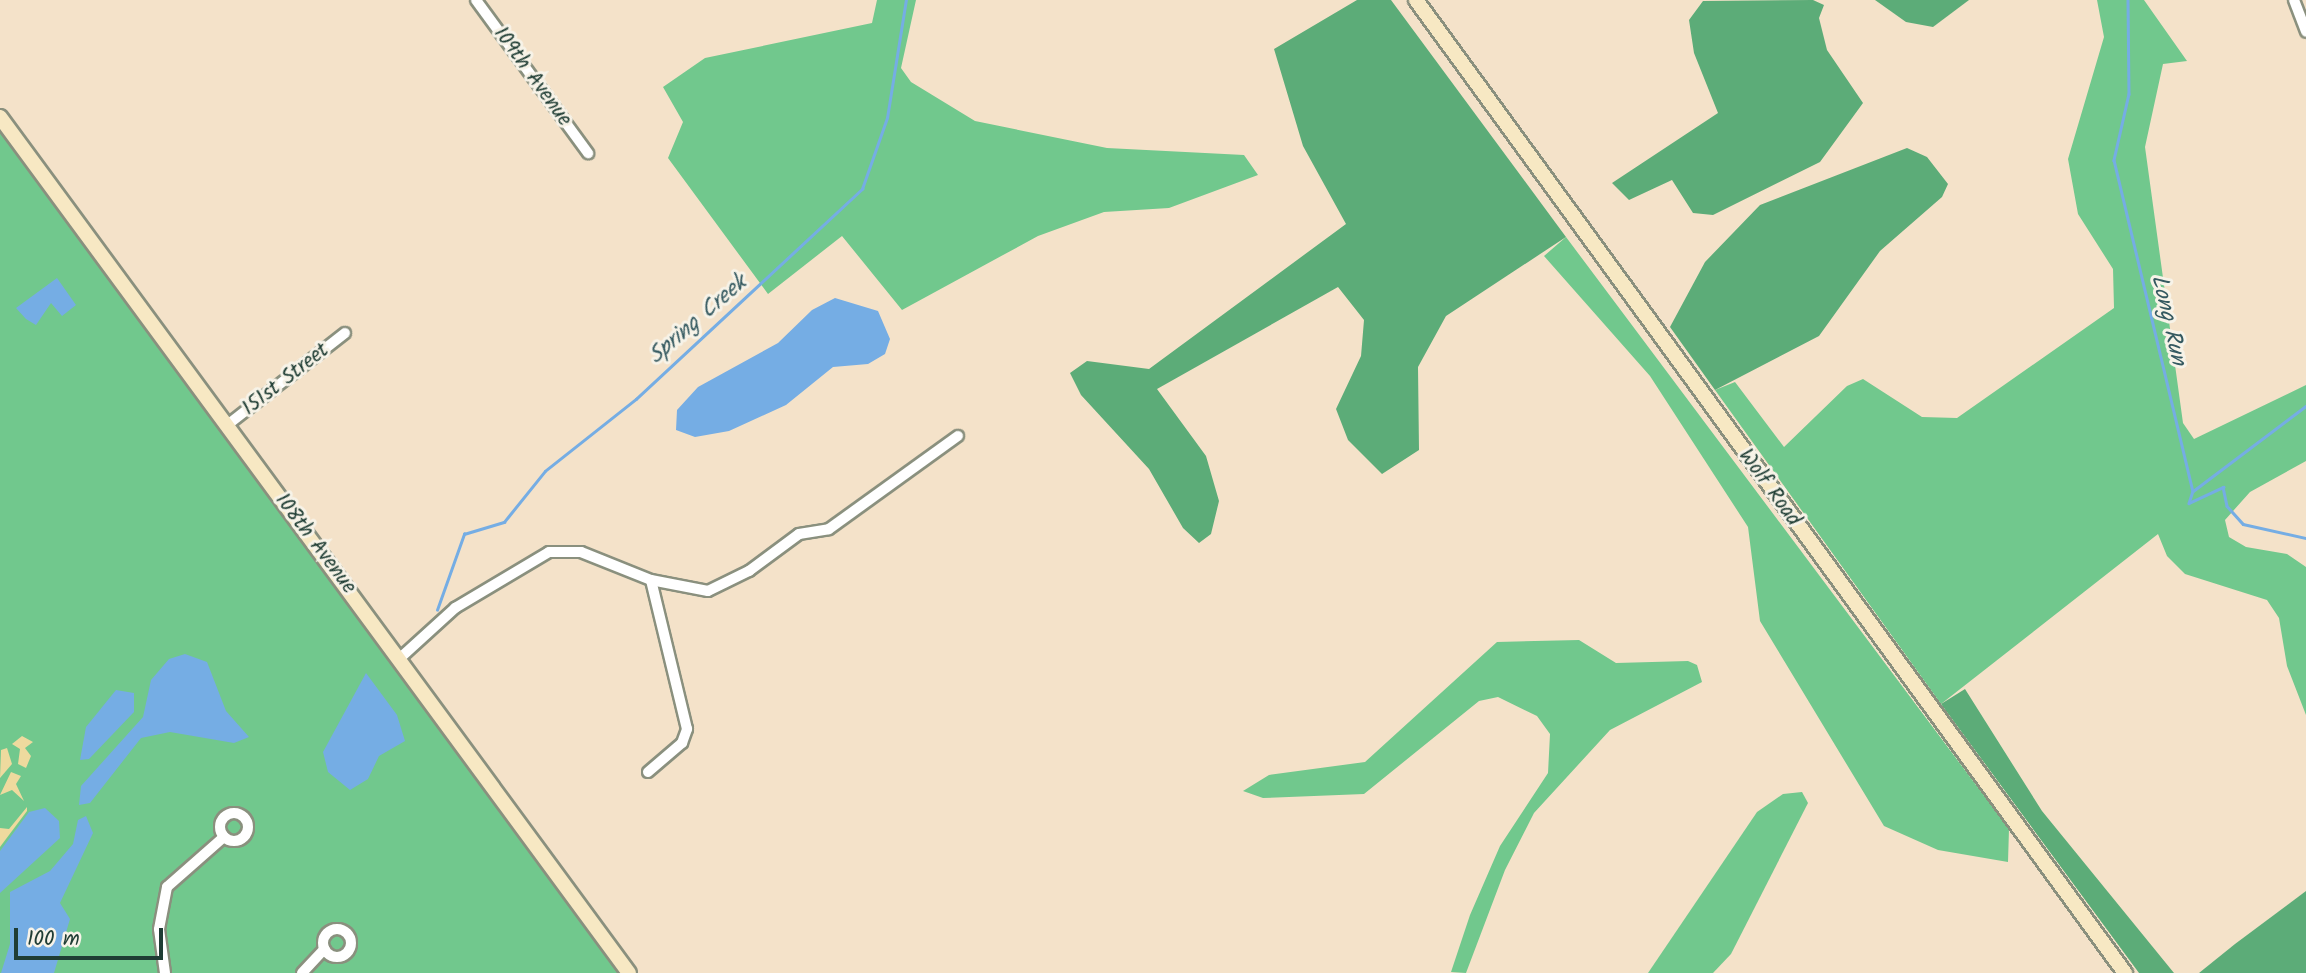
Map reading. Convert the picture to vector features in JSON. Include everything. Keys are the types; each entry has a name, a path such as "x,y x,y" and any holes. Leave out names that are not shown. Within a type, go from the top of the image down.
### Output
{"main road":[{"name":"Wolf Road","path":"1416,0 2125,973"},
{"name":"108th Avenue","path":"0,117 629,973"}],"street":[{"name":"109th Avenue","path":"476,0 588,153"},
{"path":"2294,0 2306,32"},
{"name":"151st Street","path":"226,426 345,333"},
{"path":"399,659 455,608 549,552 581,551 650,580 708,591 749,571 799,534 829,529 958,436"},
{"path":"648,772 682,743 687,729 650,580"},
{"path":"165,973 159,929 164,895 180,871 224,837"},
{"path":"302,973 324,949"}],"green space":[{"path":"877,0 916,0 901,68 911,82 975,121 1107,148 1244,155 1258,175 1169,208 1104,212 1038,236 902,310 842,236 768,294 668,158 683,122 663,87 705,58 872,23"},
{"path":"1357,0 1391,0 1566,237 1446,316 1418,367 1419,450 1382,474 1348,440 1336,409 1361,356 1364,320 1338,287 1157,389 1206,456 1219,501 1211,534 1199,543 1183,528 1149,469 1081,395 1070,373 1087,361 1149,369 1346,224 1303,146 1274,49"},
{"path":"1813,0 1824,5 1819,18 1827,50 1863,103 1820,162 1713,215 1693,213 1672,180 1629,200 1612,183 1718,113 1694,53 1689,20 1703,1"},
{"path":"1875,0 1969,0 1933,27 1906,22"},
{"path":"2097,0 2144,0 2187,61 2163,64 2145,147 2183,423 2194,439 2306,385 2306,461 2250,492 2225,520 2229,537 2246,547 2287,554 2306,567 2306,715 2287,666 2279,618 2267,600 2185,574 2167,556 2158,534 1941,704 1715,390 1735,382 1784,447 1847,386 1863,379 1922,417 1957,418 2114,308 2113,269 2078,214 2068,159 2104,37"},
{"path":"0,125 621,973 0,973"},
{"path":"1907,148 1927,157 1948,184 1942,197 1880,251 1819,336 1715,390 1670,327 1705,262 1760,205"},
{"path":"1566,237 2009,829 2008,862 1938,850 1884,826 1760,621 1748,527 1650,376 1544,256"},
{"path":"1579,640 1616,663 1688,661 1697,665 1702,682 1610,730 1534,813 1505,870 1466,973 1451,972 1470,915 1500,846 1548,773 1550,734 1537,716 1498,697 1479,701 1364,794 1263,798 1243,791 1269,775 1365,762 1497,642"},
{"path":"1965,689 2042,811 2174,973 2139,973 1941,704"},
{"path":"1802,792 1808,803 1731,954 1713,973 1648,973 1757,812 1783,794"},
{"path":"2306,891 2306,973 2199,973 2235,944"}],"sand":[{"path":"22,736 33,742 25,748 31,756 26,768 18,764 20,749 12,744"},
{"path":"7,748 12,764 0,778 1,750"},
{"path":"11,772 21,776 16,784 24,801 12,790 0,795"},
{"path":"27,807 27,811 0,847 0,828 9,829"}],"water":[{"path":"57,278 76,305 62,316 51,303 36,325 16,308"},
{"path":"835,298 878,311 890,339 885,354 868,364 833,367 786,405 729,431 695,437 676,430 677,410 698,387 778,343 812,310"},
{"path":"185,654 207,662 226,711 249,737 234,743 170,732 141,738 90,803 79,805 81,786 143,717 151,680 169,659"},
{"path":"366,673 397,715 405,741 379,756 368,779 350,790 328,772 323,752"},
{"path":"116,690 134,693 134,712 89,759 80,760 86,727"},
{"path":"45,808 59,821 60,838 0,893 0,851 29,812"},
{"path":"86,816 93,833 60,903 70,919 54,973 1,973 10,944 10,892 50,871 73,844 78,820"}],"waterway":[{"name":"Spring Creek","path":"437,610 464,534 504,522 545,471 636,399 862,189 887,118 906,0"},
{"name":"Long Run","path":"2128,0 2129,94 2114,160 2193,491 2189,503 2223,487 2227,506 2243,524 2306,538"},
{"path":"2193,491 2306,406"}]}
